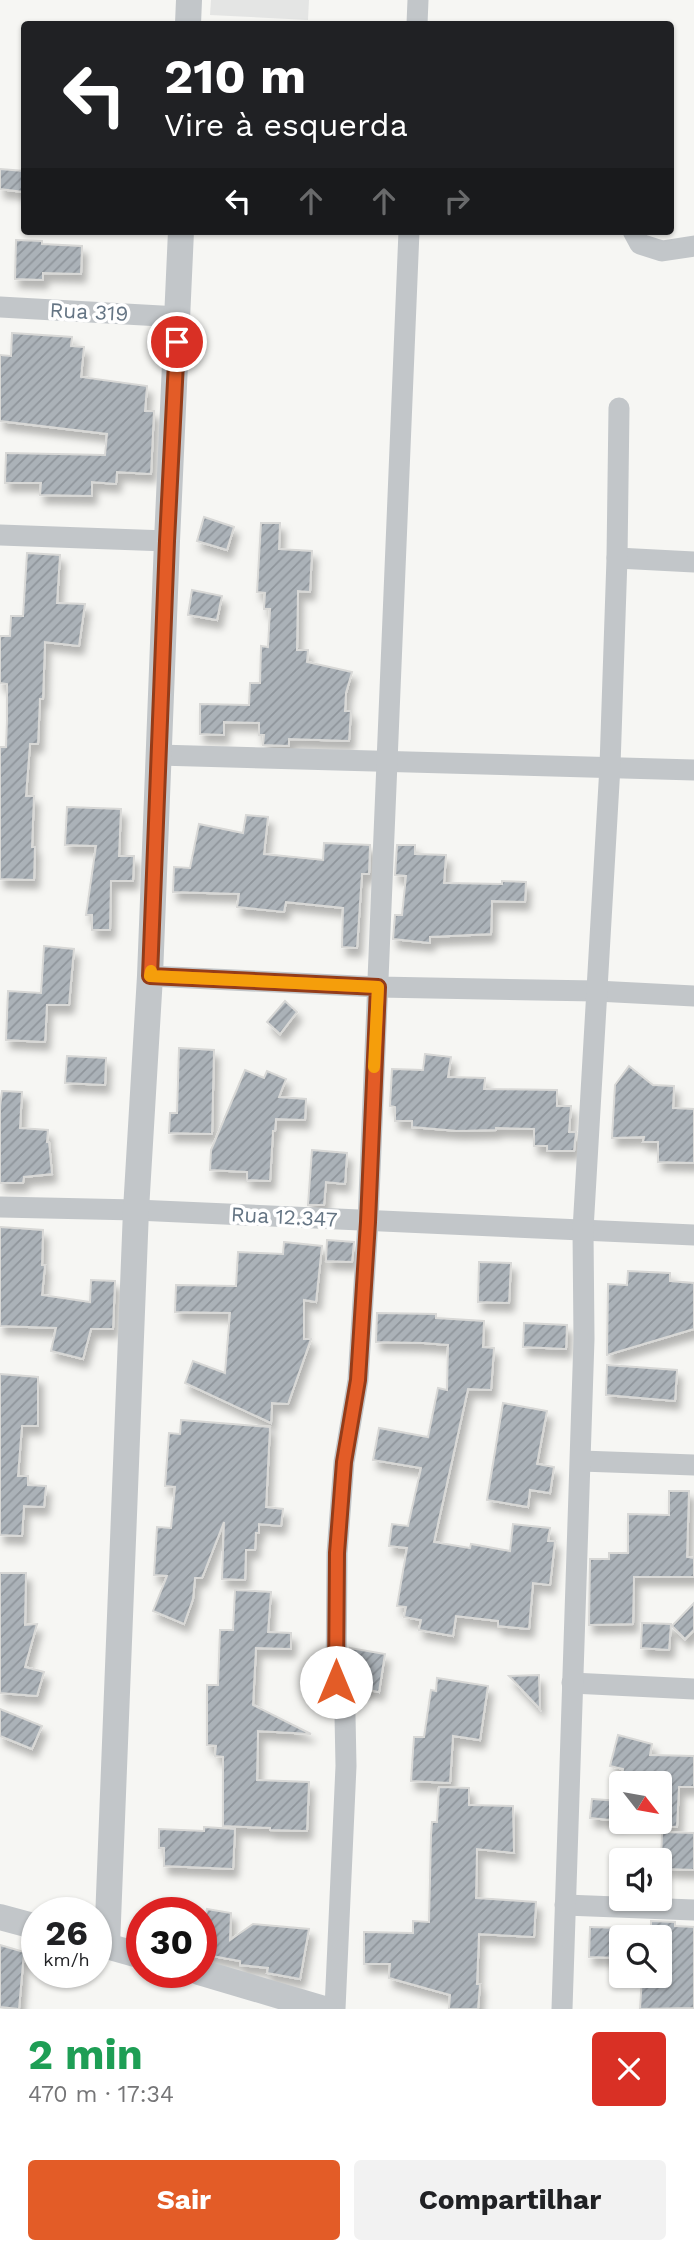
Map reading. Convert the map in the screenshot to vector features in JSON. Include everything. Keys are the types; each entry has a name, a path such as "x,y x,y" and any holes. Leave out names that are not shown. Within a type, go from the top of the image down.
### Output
{"street":[{"path":"188,21 189,0"},
{"path":"417,21 418,0"},
{"path":"104,1897 136,1210 150,976 181,235"},
{"path":"335,2009 345,1766 345,1716 336,1682 337,1553 344,1462 358,1380 368,1222 409,235"},
{"path":"635,235 640,244 662,251 694,246"},
{"name":"Rua 319","path":"0,307 179,317"},
{"path":"562,2009 581,1461 583,1230 610,766 619,408"},
{"path":"0,536 167,541"},
{"path":"617,558 694,562"},
{"path":"158,755 694,770"},
{"path":"150,976 378,987 596,991 694,996"},
{"name":"Rua 12.347","path":"0,1207 136,1210 694,1235"},
{"path":"581,1461 694,1465"},
{"path":"572,1683 694,1689"},
{"path":"565,1905 694,1910"},
{"path":"0,1917 21,1923"},
{"path":"217,1977 324,2009"}],"shaded area":[{"path":"211,0 309,0 308,20 210,15"}],"building":[{"path":"0,169 21,171 21,192 0,189"},
{"path":"16,240 82,246 81,274 43,273 43,280 15,279"},
{"path":"12,333 72,337 71,346 84,347 81,377 147,386 145,411 154,411 151,474 117,472 116,484 92,482 92,496 40,495 41,483 5,483 6,453 105,455 107,434 0,421 0,355 11,356"},
{"path":"204,517 234,527 227,550 197,541"},
{"path":"261,523 280,523 279,549 312,551 310,592 298,591 297,650 308,650 307,662 352,672 346,693 345,711 351,711 349,741 289,739 289,746 263,745 264,735 259,735 259,723 224,722 224,735 200,734 200,704 249,705 250,683 260,683 261,646 268,647 270,609 264,609 265,593 257,592"},
{"path":"27,553 60,555 57,603 85,604 79,646 45,642 38,744 30,744 26,796 34,796 34,880 0,879 0,747 6,747 7,684 0,683 0,636 10,636 11,616 23,616"},
{"path":"192,590 222,596 217,620 188,615"},
{"path":"67,807 121,809 119,856 134,856 133,881 111,881 110,930 92,930 92,915 86,915 96,846 65,845"},
{"path":"246,815 268,817 264,854 323,860 324,843 370,845 369,874 362,874 357,948 342,947 343,908 286,902 284,912 237,907 239,894 173,892 174,867 190,868 199,824 243,833"},
{"path":"397,845 415,845 415,854 446,855 444,883 526,882 525,902 492,901 491,934 430,937 430,943 393,939 395,915 402,915 406,876 395,875"},
{"path":"44,946 74,949 69,1005 47,1005 45,1042 6,1040 8,991 41,993"},
{"path":"285,1001 297,1012 280,1034 267,1022"},
{"path":"179,1048 214,1050 212,1134 169,1133 170,1113 177,1113"},
{"path":"425,1054 451,1057 448,1077 485,1078 484,1089 557,1090 557,1106 571,1106 569,1132 576,1132 574,1151 547,1151 547,1146 534,1146 534,1129 458,1131 412,1127 412,1121 395,1121 395,1107 390,1106 392,1069 423,1070"},
{"path":"67,1056 106,1058 105,1085 65,1083"},
{"path":"629,1066 653,1085 674,1086 673,1108 694,1109 694,1163 658,1162 658,1142 643,1142 644,1137 612,1138 615,1085"},
{"path":"245,1070 264,1078 267,1071 286,1079 279,1097 306,1099 305,1120 276,1119 270,1181 247,1180 247,1172 210,1170 211,1150"},
{"path":"2,1091 22,1092 20,1128 48,1130 52,1174 24,1177 23,1183 0,1183"},
{"path":"312,1150 347,1153 345,1184 326,1182 324,1205 308,1205"},
{"path":"0,1227 43,1230 42,1265 45,1265 42,1295 90,1302 91,1280 115,1281 113,1329 91,1329 83,1359 51,1351 56,1328 0,1326"},
{"path":"327,1240 354,1242 352,1262 326,1261"},
{"path":"284,1242 322,1246 316,1302 304,1300 304,1339 311,1339 288,1404 272,1403 271,1423 185,1383 193,1361 225,1373 230,1313 175,1312 176,1285 236,1286 238,1252 283,1254"},
{"path":"479,1262 511,1263 509,1303 478,1302"},
{"path":"628,1271 670,1273 670,1281 694,1283 694,1329 607,1355 608,1284 627,1285"},
{"path":"377,1313 436,1314 436,1318 484,1321 483,1347 494,1348 491,1390 468,1389 434,1542 470,1548 471,1544 510,1551 513,1524 550,1528 548,1541 555,1541 550,1585 533,1583 529,1629 498,1626 498,1621 456,1616 453,1636 419,1630 421,1620 404,1617 406,1607 397,1606 407,1548 389,1546 392,1524 408,1526 421,1468 373,1460 379,1428 428,1437 438,1388 447,1390 448,1345 376,1342"},
{"path":"524,1323 567,1325 566,1349 523,1347"},
{"path":"607,1365 677,1370 675,1401 606,1395"},
{"path":"0,1374 38,1377 38,1426 22,1426 18,1476 28,1476 28,1485 46,1486 44,1507 24,1506 22,1536 0,1535"},
{"path":"503,1403 547,1411 537,1464 554,1467 550,1493 530,1490 528,1507 487,1500"},
{"path":"181,1420 270,1427 266,1507 283,1509 281,1526 259,1524 255,1550 246,1550 245,1580 222,1579 224,1522 202,1578 195,1578 193,1599 184,1624 153,1611 167,1576 154,1575 157,1527 171,1528 175,1487 165,1486 169,1433 180,1434"},
{"path":"669,1491 689,1491 687,1557 694,1558 694,1577 634,1577 633,1624 589,1625 590,1559 609,1559 609,1553 628,1553 628,1514 669,1515"},
{"path":"0,1573 26,1573 25,1625 37,1624 25,1667 44,1672 37,1696 0,1693"},
{"path":"235,1590 271,1592 268,1632 291,1633 291,1649 256,1648 253,1705 311,1734 258,1731 257,1780 309,1782 307,1831 223,1826 223,1757 215,1756 216,1746 207,1745 207,1685 218,1685 220,1630 233,1630"},
{"path":"694,1603 694,1630 685,1639 672,1626"},
{"path":"642,1623 671,1624 669,1650 641,1648"},
{"path":"350,1648 385,1654 379,1692 358,1688 359,1680 349,1678"},
{"path":"539,1675 540,1709 509,1676"},
{"path":"437,1678 488,1686 480,1740 453,1736 450,1783 411,1781 414,1737 424,1737 431,1690 436,1691"},
{"path":"0,1709 42,1726 32,1749 0,1736"},
{"path":"618,1735 652,1744 650,1755 694,1756 694,1787 679,1787 677,1827 672,1827 672,1771 623,1771 610,1766"},
{"path":"439,1787 469,1788 469,1805 513,1806 514,1853 477,1849 476,1898 536,1902 534,1937 479,1934 478,2009 449,2009 450,1995 389,1978 390,1964 364,1964 364,1932 413,1933 413,1921 429,1922 431,1835 432,1822 437,1822"},
{"path":"592,1799 609,1800 609,1820 590,1818"},
{"path":"204,1827 235,1829 233,1869 164,1866 164,1848 159,1848 159,1829 204,1831"},
{"path":"694,1833 694,1870 672,1869 672,1848 661,1848 662,1834"},
{"path":"217,1911 231,1913 230,1940 253,1924 309,1929 300,1979 267,1973 268,1968 240,1965 240,1961 217,1957"},
{"path":"651,1921 675,1922 675,1926 694,1927 694,2008 640,2009 641,1988 672,1988 672,1925 651,1925"},
{"path":"590,1927 609,1928 609,1958 589,1957"},
{"path":"0,1945 21,1951 21,1986 19,2009 0,2007"}],"slow traffic":[{"path":"151,971 150,976 378,987 374,1067"}],"route":[{"path":"177,342 150,976 378,987 358,1380 344,1462 337,1553 336,1682"}]}
